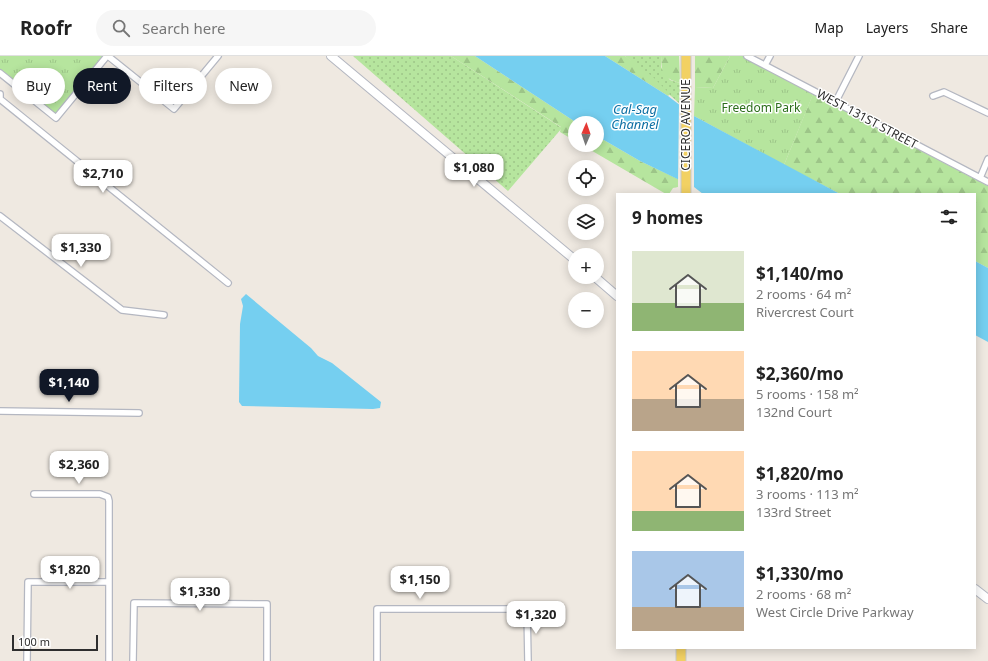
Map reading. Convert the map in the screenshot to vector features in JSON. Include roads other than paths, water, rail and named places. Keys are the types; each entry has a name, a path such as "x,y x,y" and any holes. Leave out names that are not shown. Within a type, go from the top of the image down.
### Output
{"main road":[{"path":"331,56 568,254"},
{"name":"CICERO AVENUE","path":"686,56 686,190"},
{"path":"603,284 616,295"},
{"path":"976,590 988,599"},
{"path":"681,649 681,661"}],"street":[{"path":"0,73 56,118 107,56 174,110 218,56"},
{"name":"WEST 131ST STREET","path":"747,56 988,182"},
{"path":"765,65 770,56"},
{"path":"835,103 859,56"},
{"path":"933,96 944,92 988,113"},
{"path":"0,94 0,105"},
{"path":"0,99 228,283"},
{"path":"980,178 988,159"},
{"path":"0,216 122,310 164,315"},
{"path":"0,411 139,413"},
{"path":"34,494 100,494 108,497 109,661"},
{"path":"26,661 28,582 109,582"},
{"path":"133,661 134,603 267,604 267,661"},
{"path":"377,661 377,609 527,609 528,661"}],"water":[{"name":"Cal-Sag Channel","path":"475,56 605,56 668,96 694,116 838,193 702,193 694,187 640,161 604,140 604,116 568,117"},
{"path":"976,262 988,268 988,342 976,336"},
{"path":"246,294 311,348 318,356 332,363 381,402 380,408 242,406 239,402 240,324 243,306 241,299"}],"park label":[{"name":"Freedom Park","path":"761,108"}]}
